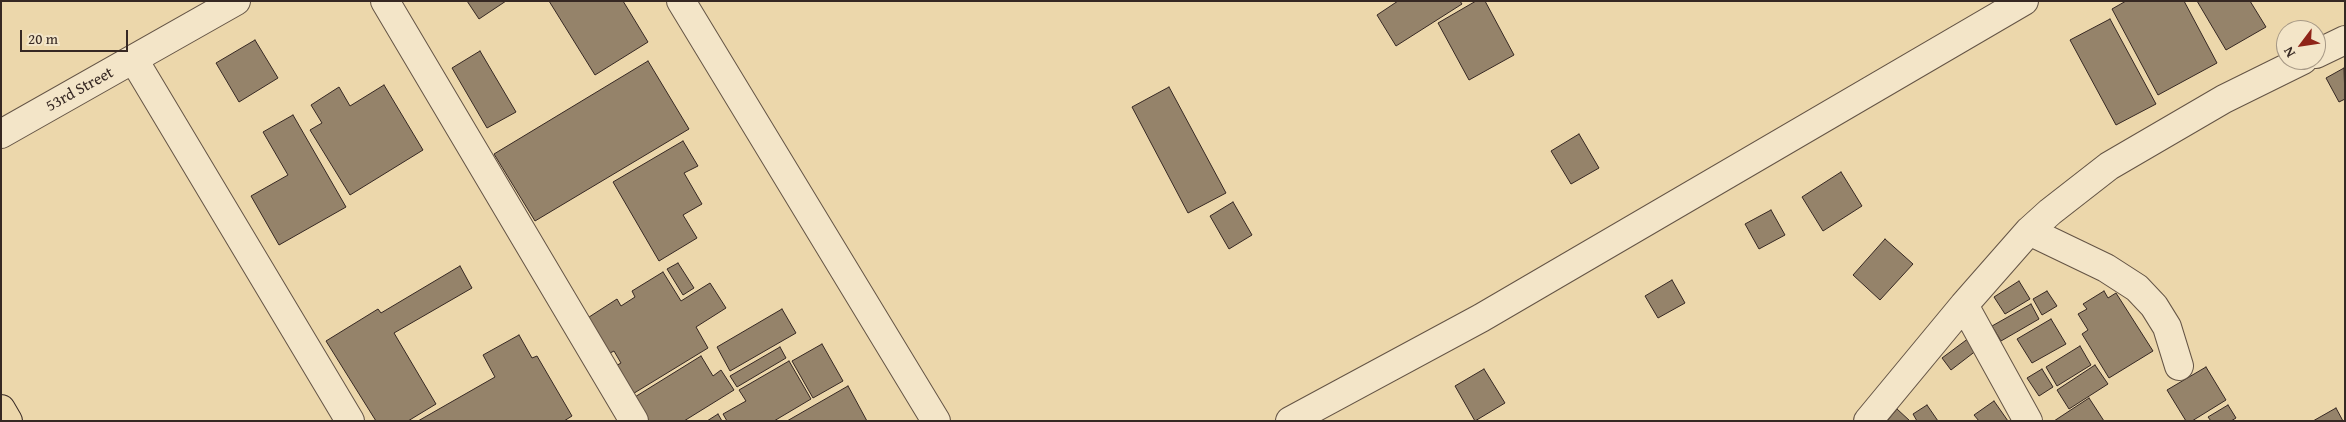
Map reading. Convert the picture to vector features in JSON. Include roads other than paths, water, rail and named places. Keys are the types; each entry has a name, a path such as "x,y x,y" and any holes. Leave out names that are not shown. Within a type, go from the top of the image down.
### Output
{"main road":[{"path":"1,409 8,421"}],"street":[{"name":"53rd Street","path":"1,134 236,1"},
{"path":"385,1 634,421"},
{"path":"681,1 936,421"},
{"path":"1290,421 1481,318 2024,1"},
{"path":"2326,49 2345,40"},
{"path":"134,60 350,421"},
{"path":"1868,421 1964,305 2029,231 2109,166 2224,99 2283,70"},
{"path":"2029,231 2106,268 2136,288 2154,306 2166,326 2179,366"},
{"path":"1964,305 2028,421"}]}
